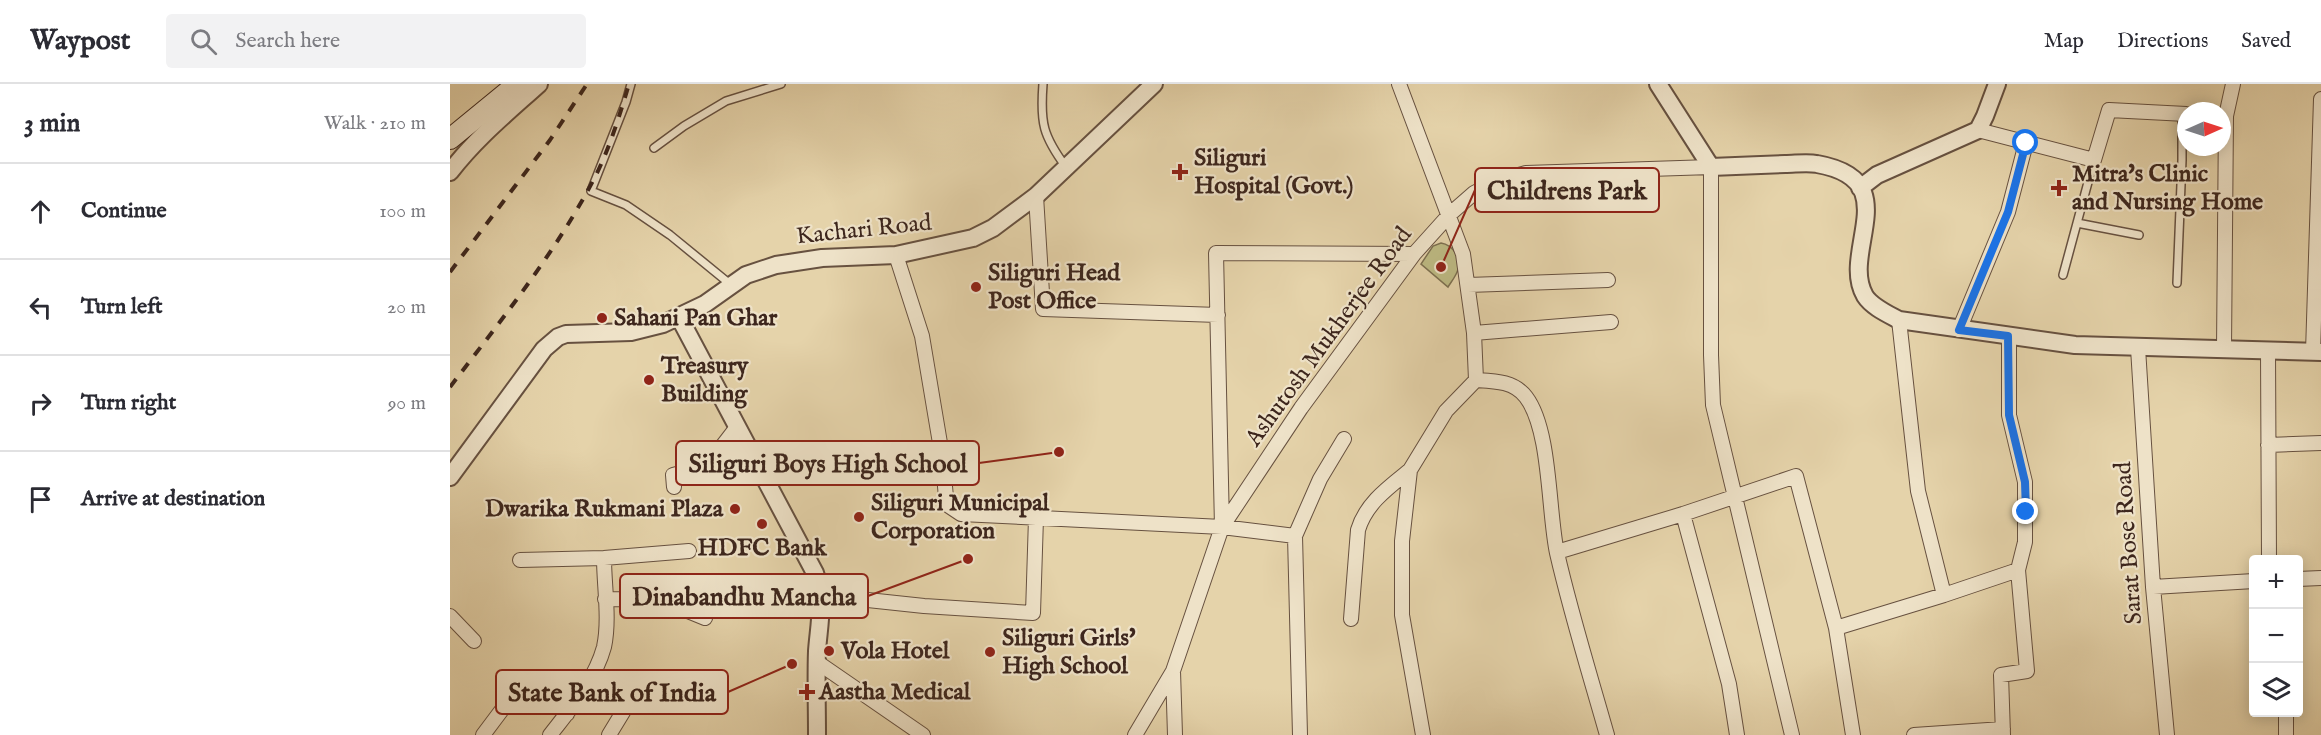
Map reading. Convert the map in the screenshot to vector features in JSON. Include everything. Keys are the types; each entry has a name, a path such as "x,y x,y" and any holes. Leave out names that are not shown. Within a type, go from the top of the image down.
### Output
{"main road":[{"path":"450,139 517,84"}],"street":[{"path":"450,172 491,126 539,84"},
{"name":"Kachari Road","path":"450,477 544,349 558,337 573,333 641,330 679,317 705,304 746,275 776,265 822,258 896,255 973,238 993,228 1036,196 1154,84"},
{"path":"1351,619 1358,530 1362,517 1373,502 1410,470 1446,411 1476,380 1474,333 1463,254 1450,214 1399,84"},
{"path":"1658,84 1711,167 1713,405 1737,497 1792,735"},
{"path":"1978,130 1997,84"},
{"path":"2228,102 2233,84"},
{"path":"1711,167 1814,164 1832,168 1850,177 1860,188 1867,212 1860,261 1861,281 1866,297 1878,308 1899,320 2075,345 2317,352 2321,99"},
{"path":"1860,188 1877,175 1978,130 2094,160 2109,110 2177,114"},
{"path":"1959,330 2008,212 2026,143"},
{"path":"2224,156 2224,349"},
{"name":"Ashutosh Mukherjee Road","path":"1135,735 1173,671 1222,527 1301,408 1414,254 1450,214 1474,193 1497,181 1526,173 1711,167"},
{"path":"1036,196 1043,309 1218,315"},
{"path":"1222,527 1216,253 1414,254"},
{"path":"896,255 922,336 949,506 961,514 1222,527 1295,536"},
{"path":"1468,285 1608,280"},
{"path":"679,317 815,573 821,595 817,662 817,735"},
{"path":"1899,320 1918,491 1944,595"},
{"path":"1474,333 1611,322"},
{"path":"1914,735 2003,732 2001,675 2027,671 2018,570 2025,542 2025,482 2009,415 2008,336"},
{"name":"Sarat Bose Road","path":"2138,348 2153,587 2167,735"},
{"path":"2268,351 2269,555"},
{"path":"1476,380 1497,381 1512,385 1526,397 1533,408 1542,437 1557,552 1607,735"},
{"path":"674,487 673,475 707,466 737,427"},
{"path":"1300,735 1295,536 1320,479 1344,439"},
{"path":"2268,445 2321,443"},
{"path":"1410,470 1402,541 1402,615 1423,735"},
{"path":"1557,552 1737,497 1796,476 1836,628 1853,735"},
{"path":"1683,514 1728,684 1737,735"},
{"path":"821,595 924,606 1033,612 1036,518"},
{"path":"520,560 604,558 689,551"},
{"path":"550,735 588,682 604,645 604,558"},
{"path":"1836,628 2018,570"},
{"path":"2303,579 2321,578"},
{"path":"2153,587 2249,581"},
{"path":"605,599 661,600 705,618"},
{"path":"450,616 474,641"},
{"path":"817,662 923,735"},
{"path":"1173,671 1175,735"},
{"path":"483,735 525,679 567,714"},
{"path":"588,682 626,707"},
{"path":"609,735 626,707 644,690"},
{"path":"2286,717 2286,735"}],"lane":[{"path":"631,84 591,191 626,205 670,235 732,285"},
{"path":"654,148 684,126 726,101 781,84"},
{"path":"1043,84 1043,128 1052,149 1066,167"},
{"path":"2177,284 2182,156"},
{"path":"2063,275 2094,160"},
{"path":"2077,223 2139,235"}],"shaded area":[{"path":"1441,243 1452,249 1459,265 1448,287 1421,264 1433,246"}],"railway":[{"path":"450,272 550,140 587,84"},
{"path":"450,387 528,284 581,203 606,153 629,84"}],"place":[{"name":"Siliguri Hospital (Govt.)","path":"1180,172"},
{"name":"Mitra's Clinic and Nursing Home","path":"2059,188"},
{"name":"Childrens Park","path":"1441,267"},
{"name":"Siliguri Head Post Office","path":"976,287"},
{"name":"Sahani Pan Ghar","path":"602,318"},
{"name":"Treasury Building","path":"649,380"},
{"name":"Siliguri Boys High School","path":"1059,452"},
{"name":"Dwarika Rukmani Plaza","path":"735,509"},
{"name":"Siliguri Municipal Corporation","path":"859,517"},
{"name":"HDFC Bank","path":"762,524"},
{"name":"Dinabandhu Mancha","path":"968,559"},
{"name":"Vola Hotel","path":"829,651"},
{"name":"Siliguri Girls' High School","path":"990,652"},
{"name":"State Bank of India","path":"792,664"},
{"name":"Aastha Medical","path":"807,692"}],"route":[{"path":"2026,143 2008,212 1959,330 2008,336 2009,415 2025,482 2026,512"}]}
